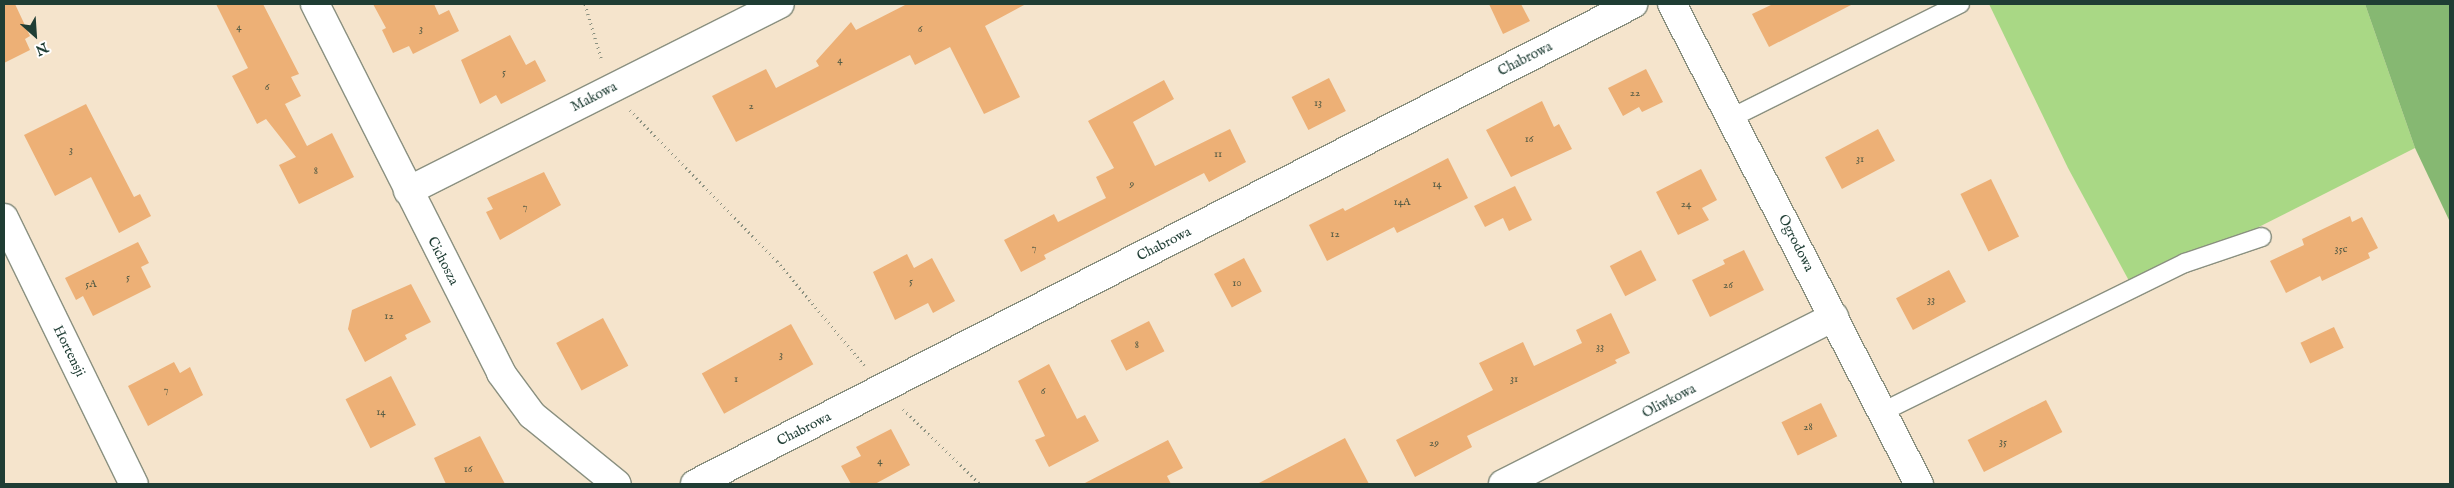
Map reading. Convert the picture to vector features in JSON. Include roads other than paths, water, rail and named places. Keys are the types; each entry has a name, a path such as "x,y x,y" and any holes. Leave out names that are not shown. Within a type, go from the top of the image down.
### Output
{"street":[{"name":"Cichosza","path":"315,4 501,373 532,415 617,484"},
{"name":"Makowa","path":"408,191 780,4"},
{"name":"Chabrowa","path":"695,484 1633,4"},
{"name":"Ogrodowa","path":"1672,4 1918,484"},
{"name":"Hortensji","path":"4,218 134,484"},
{"name":"Oliwkowa","path":"1503,484 1834,317"}],"lane":[{"path":"1731,118 1960,4"},
{"path":"1882,412 2185,263 2262,237"}]}
